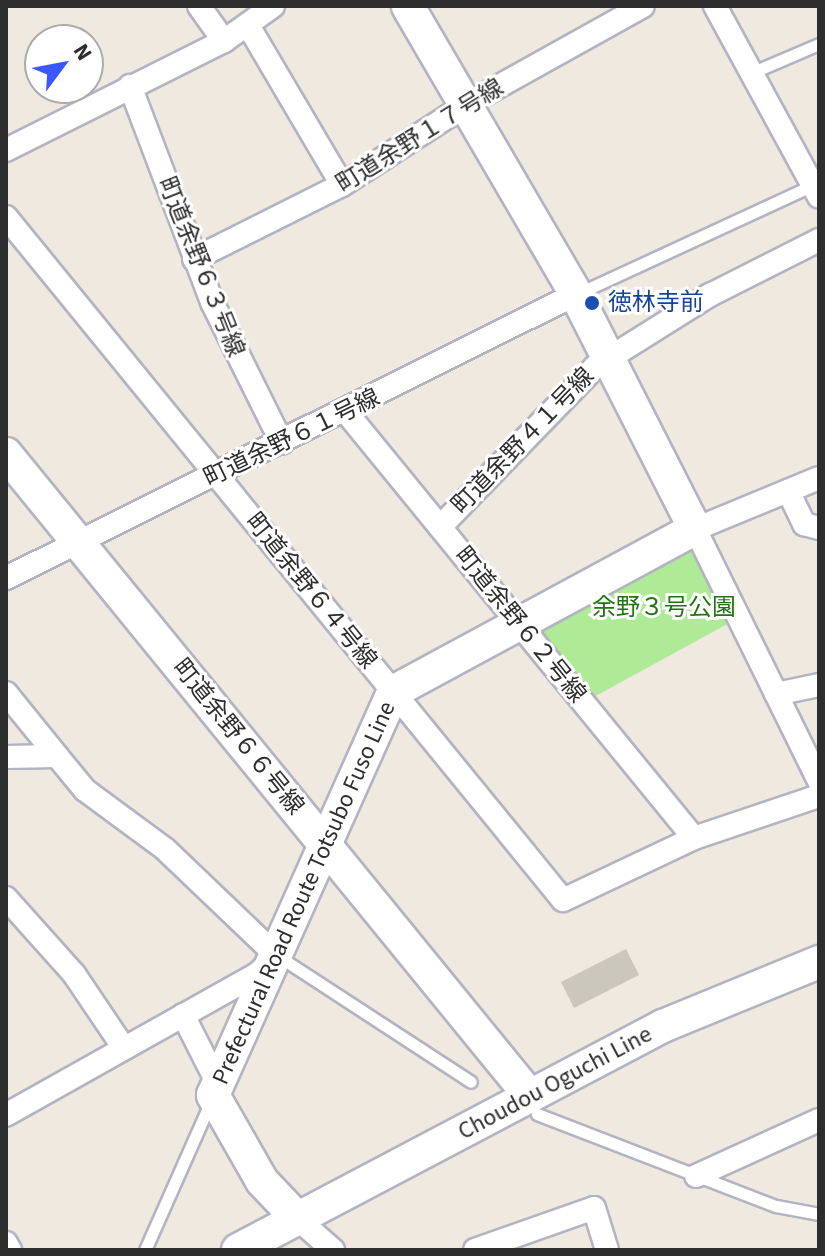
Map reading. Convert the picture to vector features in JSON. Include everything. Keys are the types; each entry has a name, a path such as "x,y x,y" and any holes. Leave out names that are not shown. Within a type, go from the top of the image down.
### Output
{"main road":[{"path":"408,6 576,294 695,529"},
{"name":"町道余野６６号線","path":"6,454 533,1105"},
{"name":"Prefectural Road Route Totsubo Fuso Line","path":"298,1219 262,1181 216,1090 327,847 393,692 695,529"},
{"name":"Choudou Oguchi Line","path":"298,1219 533,1105 663,1026 819,962"},
{"path":"238,1250 298,1219"}],"street":[{"path":"199,6 224,41"},
{"path":"7,149 224,41 249,27 273,6"},
{"name":"町道余野１７号線","path":"194,259 342,185 467,104 642,6"},
{"path":"715,6 816,191"},
{"path":"249,27 342,185"},
{"name":"町道余野６３号線","path":"130,86 194,259 282,443"},
{"name":"町道余野６４号線","path":"6,217 563,900 694,838 819,796"},
{"name":"町道余野４１号線","path":"440,527 609,358 710,295 819,240"},
{"name":"町道余野６１号線","path":"6,578 346,412 576,294"},
{"name":"町道余野６２号線","path":"346,412 694,838"},
{"path":"819,478 695,529 819,781"},
{"path":"788,491 804,524 819,528"},
{"path":"776,694 819,685"},
{"path":"6,693 85,790 165,849 277,956 183,1015 6,1115"},
{"path":"6,757 57,756"},
{"path":"6,898 74,974 124,1048"},
{"path":"183,1015 216,1090"},
{"path":"696,1176 817,1124"},
{"path":"475,1250 594,1208 607,1250"},
{"path":"298,1219 333,1250"},
{"path":"6,1243 10,1250"}],"lane":[{"path":"751,73 819,44"},
{"path":"576,294 816,191"},
{"path":"277,956 471,1082"},
{"path":"145,1250 216,1090"},
{"path":"533,1105 696,1176 784,1208 819,1214"}],"green space":[{"name":"余野３号公園","path":"685,545 695,549 731,622 592,698 539,633 541,623"}],"building":[{"path":"626,949 639,975 574,1008 561,982"}],"place":[{"name":"徳林寺前","path":"592,303"}]}
